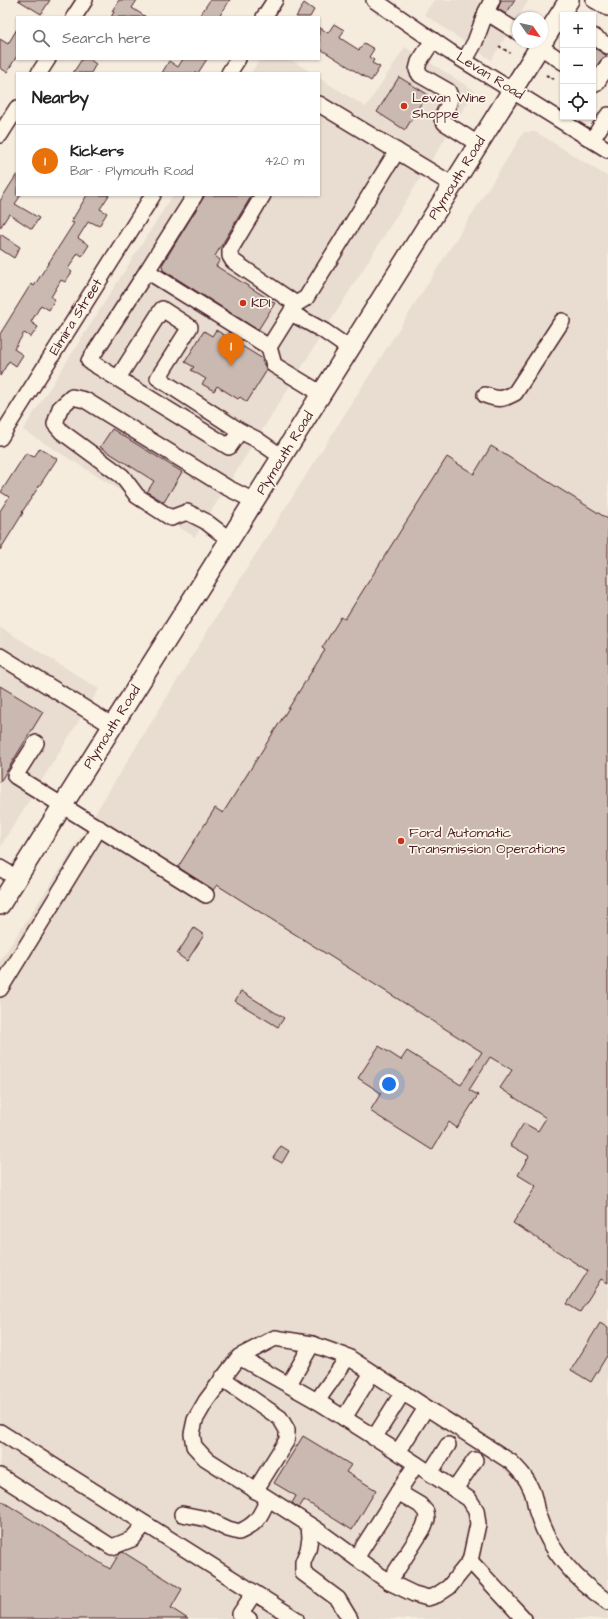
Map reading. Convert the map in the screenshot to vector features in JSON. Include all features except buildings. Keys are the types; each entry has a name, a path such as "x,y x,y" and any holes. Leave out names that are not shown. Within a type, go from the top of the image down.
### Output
{"main road":[{"name":"Plymouth Road","path":"548,30 564,10"},
{"name":"Plymouth Road","path":"0,905 513,90 535,48"}],"street":[{"path":"75,16 85,0"},
{"path":"265,16 275,0"},
{"name":"Levan Road","path":"374,0 433,40 513,90 560,115"},
{"path":"594,0 608,8"},
{"path":"465,60 475,42 489,6 512,27"},
{"path":"596,38 608,46"},
{"path":"433,40 419,62 417,70 420,75 448,91 450,101 442,119 445,123 478,144"},
{"path":"543,48 560,60"},
{"path":"40,72 47,60"},
{"path":"230,72 237,60"},
{"path":"599,86 608,65"},
{"path":"320,106 453,185"},
{"path":"0,135 16,110"},
{"path":"592,140 608,115"},
{"name":"Levan Road","path":"566,120 608,150"},
{"path":"269,347 293,308 306,298 397,151"},
{"name":"Elmira Street","path":"0,438 152,196"},
{"path":"194,196 89,360 229,447 240,430"},
{"path":"262,196 230,250 230,256 233,261 293,308 350,349"},
{"path":"147,271 269,347 274,365 322,394"},
{"path":"118,378 162,309 190,327 158,378 256,439 282,457"},
{"path":"485,395 496,399 504,399 515,393 562,321"},
{"path":"230,540 205,521 187,512 171,518 137,496 122,476 62,432 55,424 60,408 72,397 85,400 226,487 254,501"},
{"path":"0,656 113,726"},
{"path":"36,743 15,776 206,896"},
{"path":"0,989 99,828"},
{"path":"0,868 17,878"},
{"path":"239,1357 317,1401 469,1499 476,1510 478,1524 470,1561 449,1587 437,1595 428,1598 414,1594 389,1582 309,1525 205,1458 194,1446 192,1434 194,1420 222,1378 239,1357 275,1338 312,1344 348,1357 511,1462 522,1473 531,1489 538,1516 550,1541 563,1561 576,1577 608,1602"},
{"path":"289,1384 312,1344"},
{"path":"317,1401 348,1357"},
{"path":"344,1418 372,1373"},
{"path":"182,1514 207,1519 239,1532 251,1527 261,1516 261,1495 286,1440 286,1430 280,1418 222,1378"},
{"path":"374,1438 404,1392"},
{"path":"398,1452 426,1408"},
{"path":"0,1432 296,1619"},
{"path":"430,1473 448,1445"},
{"path":"455,1489 476,1460"},
{"path":"356,1558 416,1464"},
{"path":"0,1476 112,1547 132,1539 145,1524"},
{"path":"389,1582 423,1529 427,1519 426,1512 420,1505 398,1492"},
{"path":"309,1525 310,1538 308,1550 303,1562 303,1573 310,1580 338,1599 350,1619"},
{"path":"470,1561 524,1619"},
{"path":"249,1619 240,1614 254,1593"}],"path":[{"path":"499,46 510,53"},
{"path":"546,75 554,79"}],"shaded area":[{"path":"434,0 529,0 521,12 512,12 512,27 491,60 424,14"},
{"path":"405,47 475,91 195,537 23,430 172,196 320,196 320,79 366,107"},
{"path":"259,60 292,60 310,72 252,72"},
{"path":"524,132 536,132 608,177 608,1619 0,1619 0,961 67,859 228,598"},
{"path":"0,627 99,689 0,847"}],"place":[{"name":"Levan Wine Shoppe","path":"404,106"},
{"name":"KDI","path":"243,303"},
{"name":"Kickers","path":"231,366"},
{"name":"Ford Automatic Transmission Operations","path":"401,841"}]}
